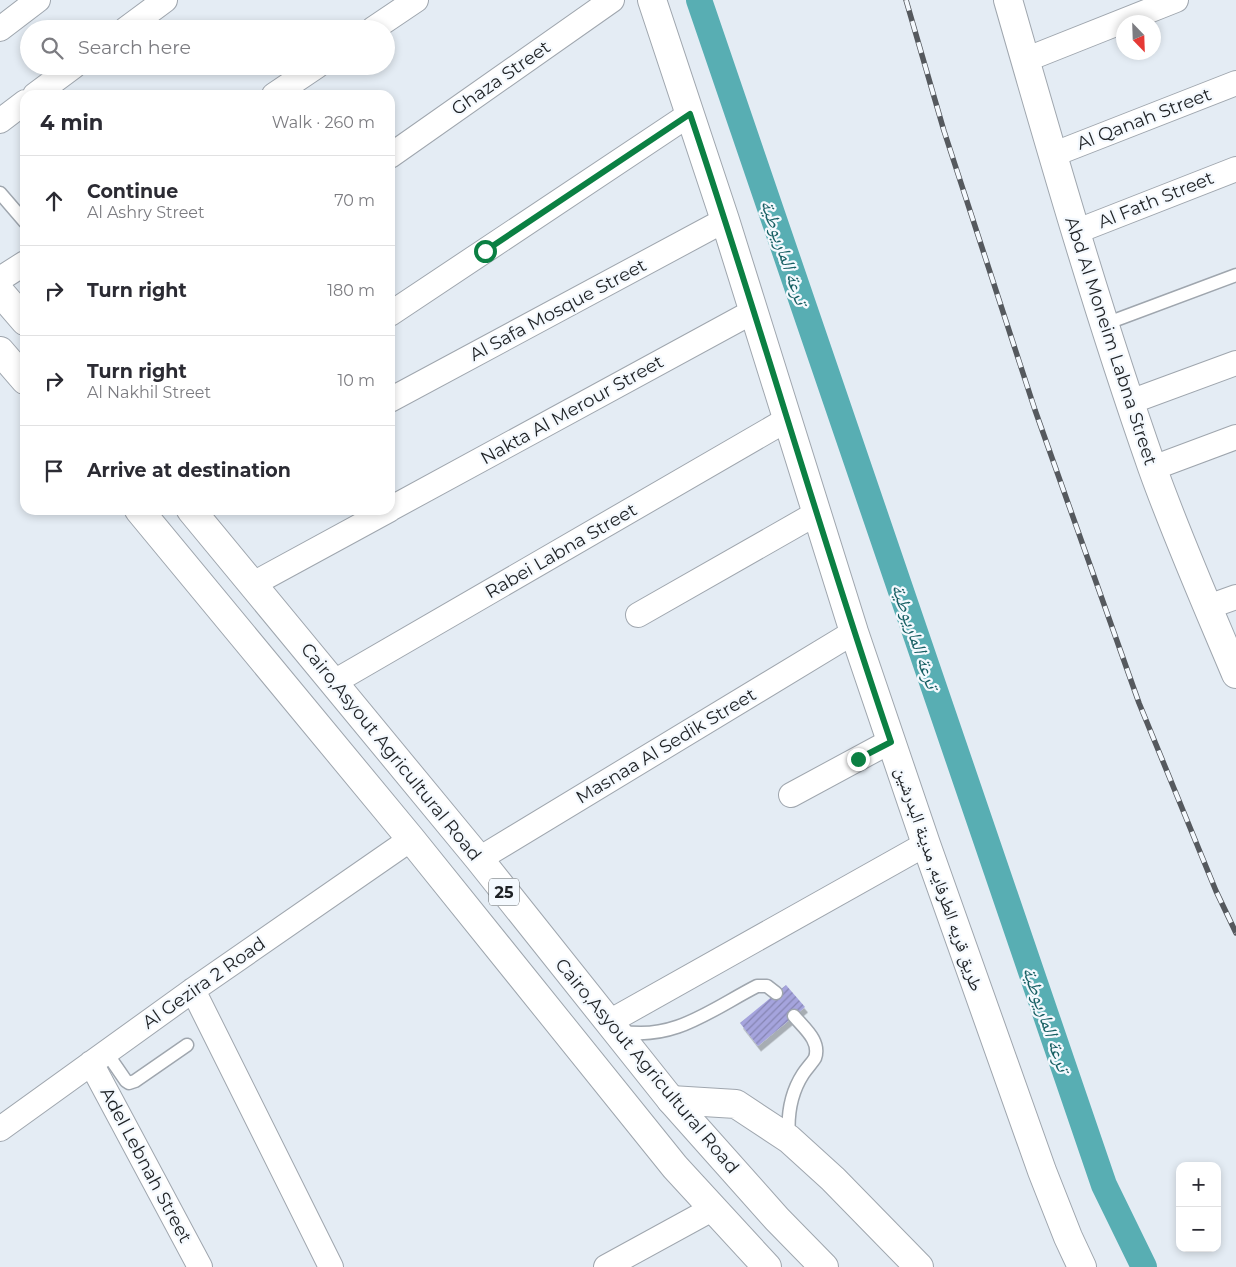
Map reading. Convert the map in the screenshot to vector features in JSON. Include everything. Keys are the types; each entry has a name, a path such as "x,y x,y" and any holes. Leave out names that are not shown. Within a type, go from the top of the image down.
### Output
{"main road":[{"name":"طريق قريه الطرفايه, مدينة البدرشين","path":"652,0 725,220 854,632 891,742 1045,1179 1082,1267"},
{"name":"Abd Al Moneim Labna Street","path":"1008,0 1075,232 1130,402 1179,538 1236,674"},
{"path":"0,292 20,315"},
{"path":"0,352 20,374"},
{"name":"25","path":"143,515 410,839 635,1119 712,1209 767,1267"},
{"name":"Cairo,Asyout Agricultural Road","path":"195,515 478,859 671,1100 777,1219 824,1267"},
{"path":"671,1100 736,1104 789,1139 834,1179 919,1267"}],"street":[{"path":"0,29 38,0"},
{"path":"138,20 165,0"},
{"path":"386,20 416,0"},
{"name":"Ghaza Street","path":"395,152 612,0"},
{"path":"1025,60 1176,0"},
{"path":"42,90 62,75"},
{"path":"281,90 304,75"},
{"name":"Al Qanah Street","path":"1052,155 1236,83"},
{"path":"0,121 20,106"},
{"path":"395,311 690,114"},
{"name":"Al Fath Street","path":"1075,232 1236,169"},
{"name":"Al Safa Mosque Street","path":"395,397 725,220"},
{"path":"0,279 20,265"},
{"name":"Nakta Al Merour Street","path":"395,507 754,311"},
{"path":"1130,402 1236,363"},
{"name":"Rabei Labna Street","path":"334,682 788,419"},
{"path":"1153,468 1236,437"},
{"path":"638,615 817,513"},
{"name":"Nakta Al Merour Street","path":"253,584 381,515"},
{"path":"1208,607 1236,597"},
{"name":"Masnaa Al Sedik Street","path":"478,859 854,632"},
{"path":"791,795 891,742"},
{"name":"Al Gezira 2 Road","path":"0,1129 193,990 410,839"},
{"path":"612,1026 926,844"},
{"path":"193,990 331,1267"},
{"name":"Adel Lebnah Street","path":"99,1058 200,1267"},
{"path":"606,1267 712,1209"}],"lane":[{"path":"0,193 20,216"},
{"path":"1105,324 1236,275"},
{"path":"612,1026 638,1033 661,1032 685,1024 757,986 767,986 776,993"},
{"path":"789,1139 788,1110 792,1096 797,1084 817,1053 814,1040 794,1016"},
{"path":"99,1058 129,1083 135,1081 186,1045"}],"building":[{"path":"786,985 805,1007 758,1046 740,1023"}],"waterway":[{"name":"ترعة الماريوطية","path":"699,0 1104,1185 1144,1267"}],"railway":[{"path":"906,0 944,131 1035,410 1139,703 1216,891 1236,933"}],"route":[{"path":"485,251 690,114 754,311 854,632 891,742 858,759"}]}
